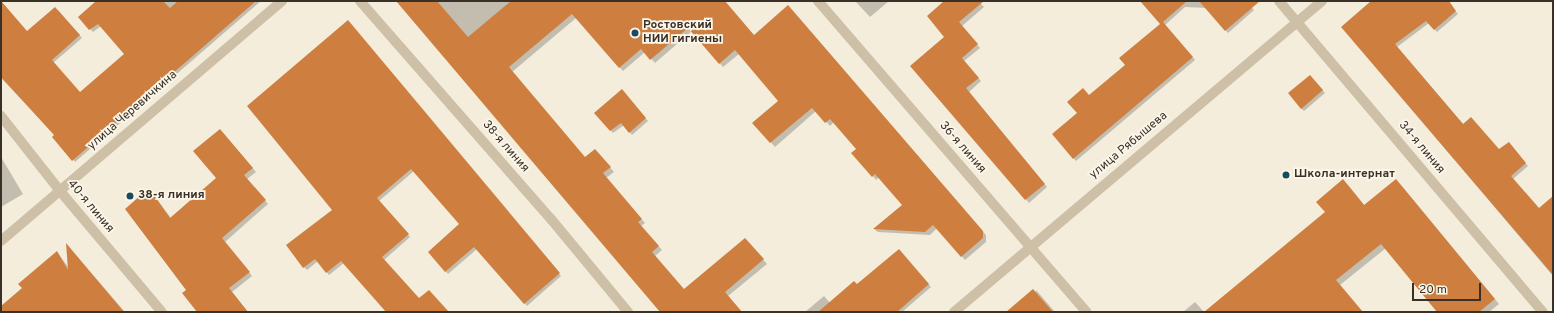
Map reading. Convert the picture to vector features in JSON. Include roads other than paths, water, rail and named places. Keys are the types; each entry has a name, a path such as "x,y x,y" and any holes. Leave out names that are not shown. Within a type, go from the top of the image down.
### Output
{"street":[{"name":"улица Черевичкина","path":"1,241 282,1"},
{"name":"38-я линия","path":"360,1 551,219 628,312"},
{"name":"36-я линия","path":"818,1 1086,312"},
{"name":"34-я линия","path":"1279,1 1543,312"},
{"name":"улица Рябышева","path":"954,312 1322,1"},
{"name":"40-я линия","path":"1,116 60,191 162,312"}],"place":[{"name":"Ростовский НИИ гигиены","path":"635,33"},
{"name":"Школа-интернат","path":"1286,175"},
{"name":"38-я линия","path":"130,196"}]}
